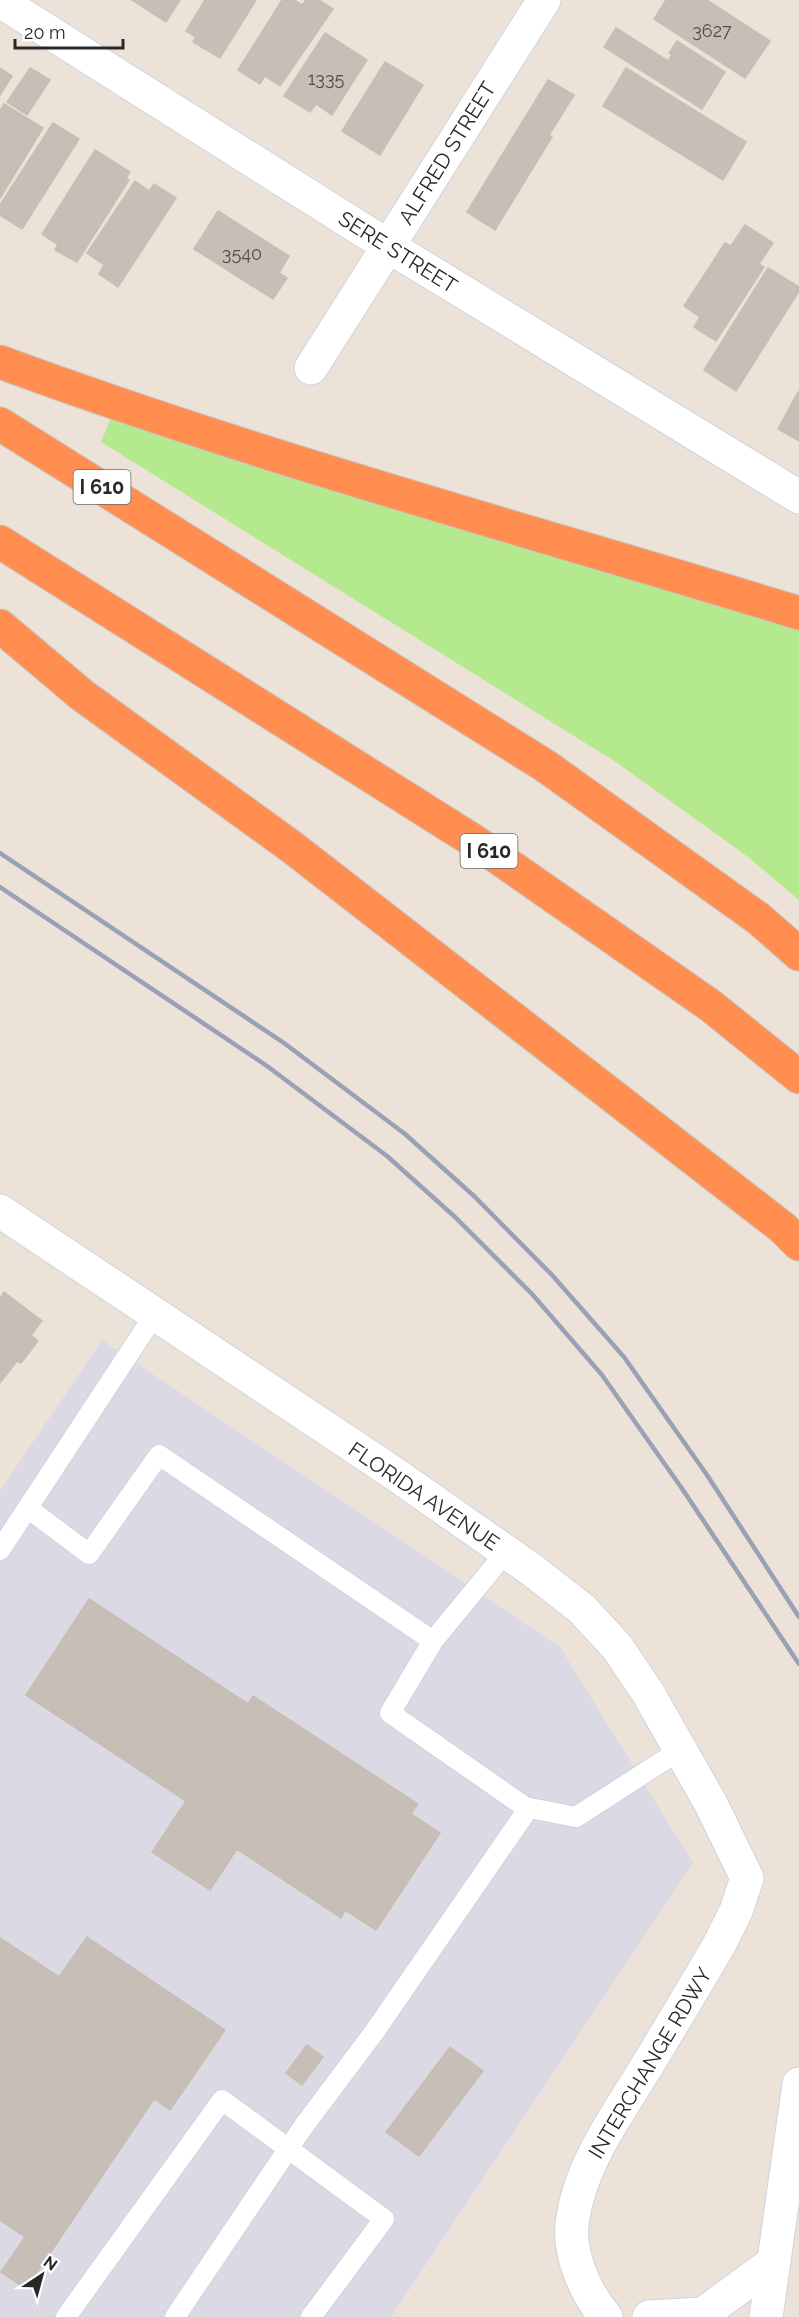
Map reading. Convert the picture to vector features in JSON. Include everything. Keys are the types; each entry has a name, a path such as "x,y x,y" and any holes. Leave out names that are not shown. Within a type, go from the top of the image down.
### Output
{"highway":[{"path":"0,362 108,402 344,478 799,613"},
{"name":"I 610","path":"0,424 547,767 759,919 799,954"},
{"name":"I 610","path":"0,542 477,843 711,1006 799,1077"},
{"path":"0,626 82,695 293,849 794,1236"}],"street":[{"name":"ALFRED STREET","path":"311,368 544,0"},
{"name":"SERE STREET","path":"0,1 388,246 799,497"},
{"name":"FLORIDA AVENUE","path":"0,1210 506,1552 582,1609 617,1647 648,1693 711,1804 747,1878"},
{"name":"INTERCHANGE RDWY","path":"600,2310 574,2255 572,2226 580,2191 595,2150 719,1945 736,1911 747,1878"},
{"path":"766,2317 799,2084"},
{"path":"649,2317 703,2314 774,2262"},
{"path":"600,2310 640,2317"}],"lane":[{"path":"0,1550 155,1314"},
{"path":"29,1509 89,1554 159,1455 433,1641"},
{"path":"506,1552 433,1641 390,1713 525,1807 576,1817 680,1749"},
{"path":"175,2317 288,2150 389,2012 528,1809 525,1807"},
{"path":"66,2317 222,2100 384,2219 310,2317"}],"shaded area":[{"path":"102,1340 560,1647 693,1863 391,2317 0,2317 0,1491"}],"green space":[{"path":"111,418 799,625 799,900 748,857 616,762 101,442"}],"building":[{"path":"132,0 180,0 166,22"},
{"path":"205,0 256,0 220,58 193,42 196,37 186,31"},
{"path":"282,0 294,0 302,5 306,0 319,0 333,9 280,86 265,76 260,84 238,70"},
{"path":"666,0 707,0 770,41 745,78 654,19"},
{"path":"616,28 668,61 672,55 669,53 677,41 725,72 702,109 604,47"},
{"path":"325,33 367,60 332,115 316,104 310,112 284,96"},
{"path":"385,62 423,85 380,155 342,131"},
{"path":"0,68 12,76 0,95"},
{"path":"30,68 50,80 27,115 7,102"},
{"path":"626,68 746,142 723,180 603,106"},
{"path":"548,80 574,95 549,135 552,137 495,230 467,212"},
{"path":"4,104 43,128 0,198 0,111"},
{"path":"53,123 79,139 22,229 0,215 0,205"},
{"path":"95,150 130,172 126,178 129,180 77,262 55,250 58,245 42,234"},
{"path":"135,181 149,191 154,184 176,198 118,287 99,274 104,265 87,253"},
{"path":"218,211 289,256 279,273 287,278 273,299 194,249"},
{"path":"745,225 773,243 759,264 764,267 716,341 694,327 700,317 684,306 725,243 731,246"},
{"path":"768,268 799,287 799,291 736,391 704,370"},
{"path":"799,393 799,441 778,429"},
{"path":"4,1292 42,1321 31,1335 38,1341 21,1363 17,1361 0,1383 0,1298"},
{"path":"89,1599 248,1704 253,1696 418,1804 411,1814 440,1833 376,1930 345,1910 341,1918 237,1849 210,1890 152,1852 186,1801 26,1695"},
{"path":"87,1937 225,2030 170,2110 154,2099 26,2289 1,2272 25,2237 0,2220 0,1938 59,1977"},
{"path":"307,2045 323,2057 302,2085 286,2073"},
{"path":"450,2047 483,2071 419,2156 386,2132"}],"railway":[{"path":"0,853 284,1043 405,1134 474,1196 552,1275 624,1357 707,1475 799,1617"},
{"path":"0,887 267,1066 387,1156 455,1217 532,1294 602,1375 683,1490 799,1664"}]}
